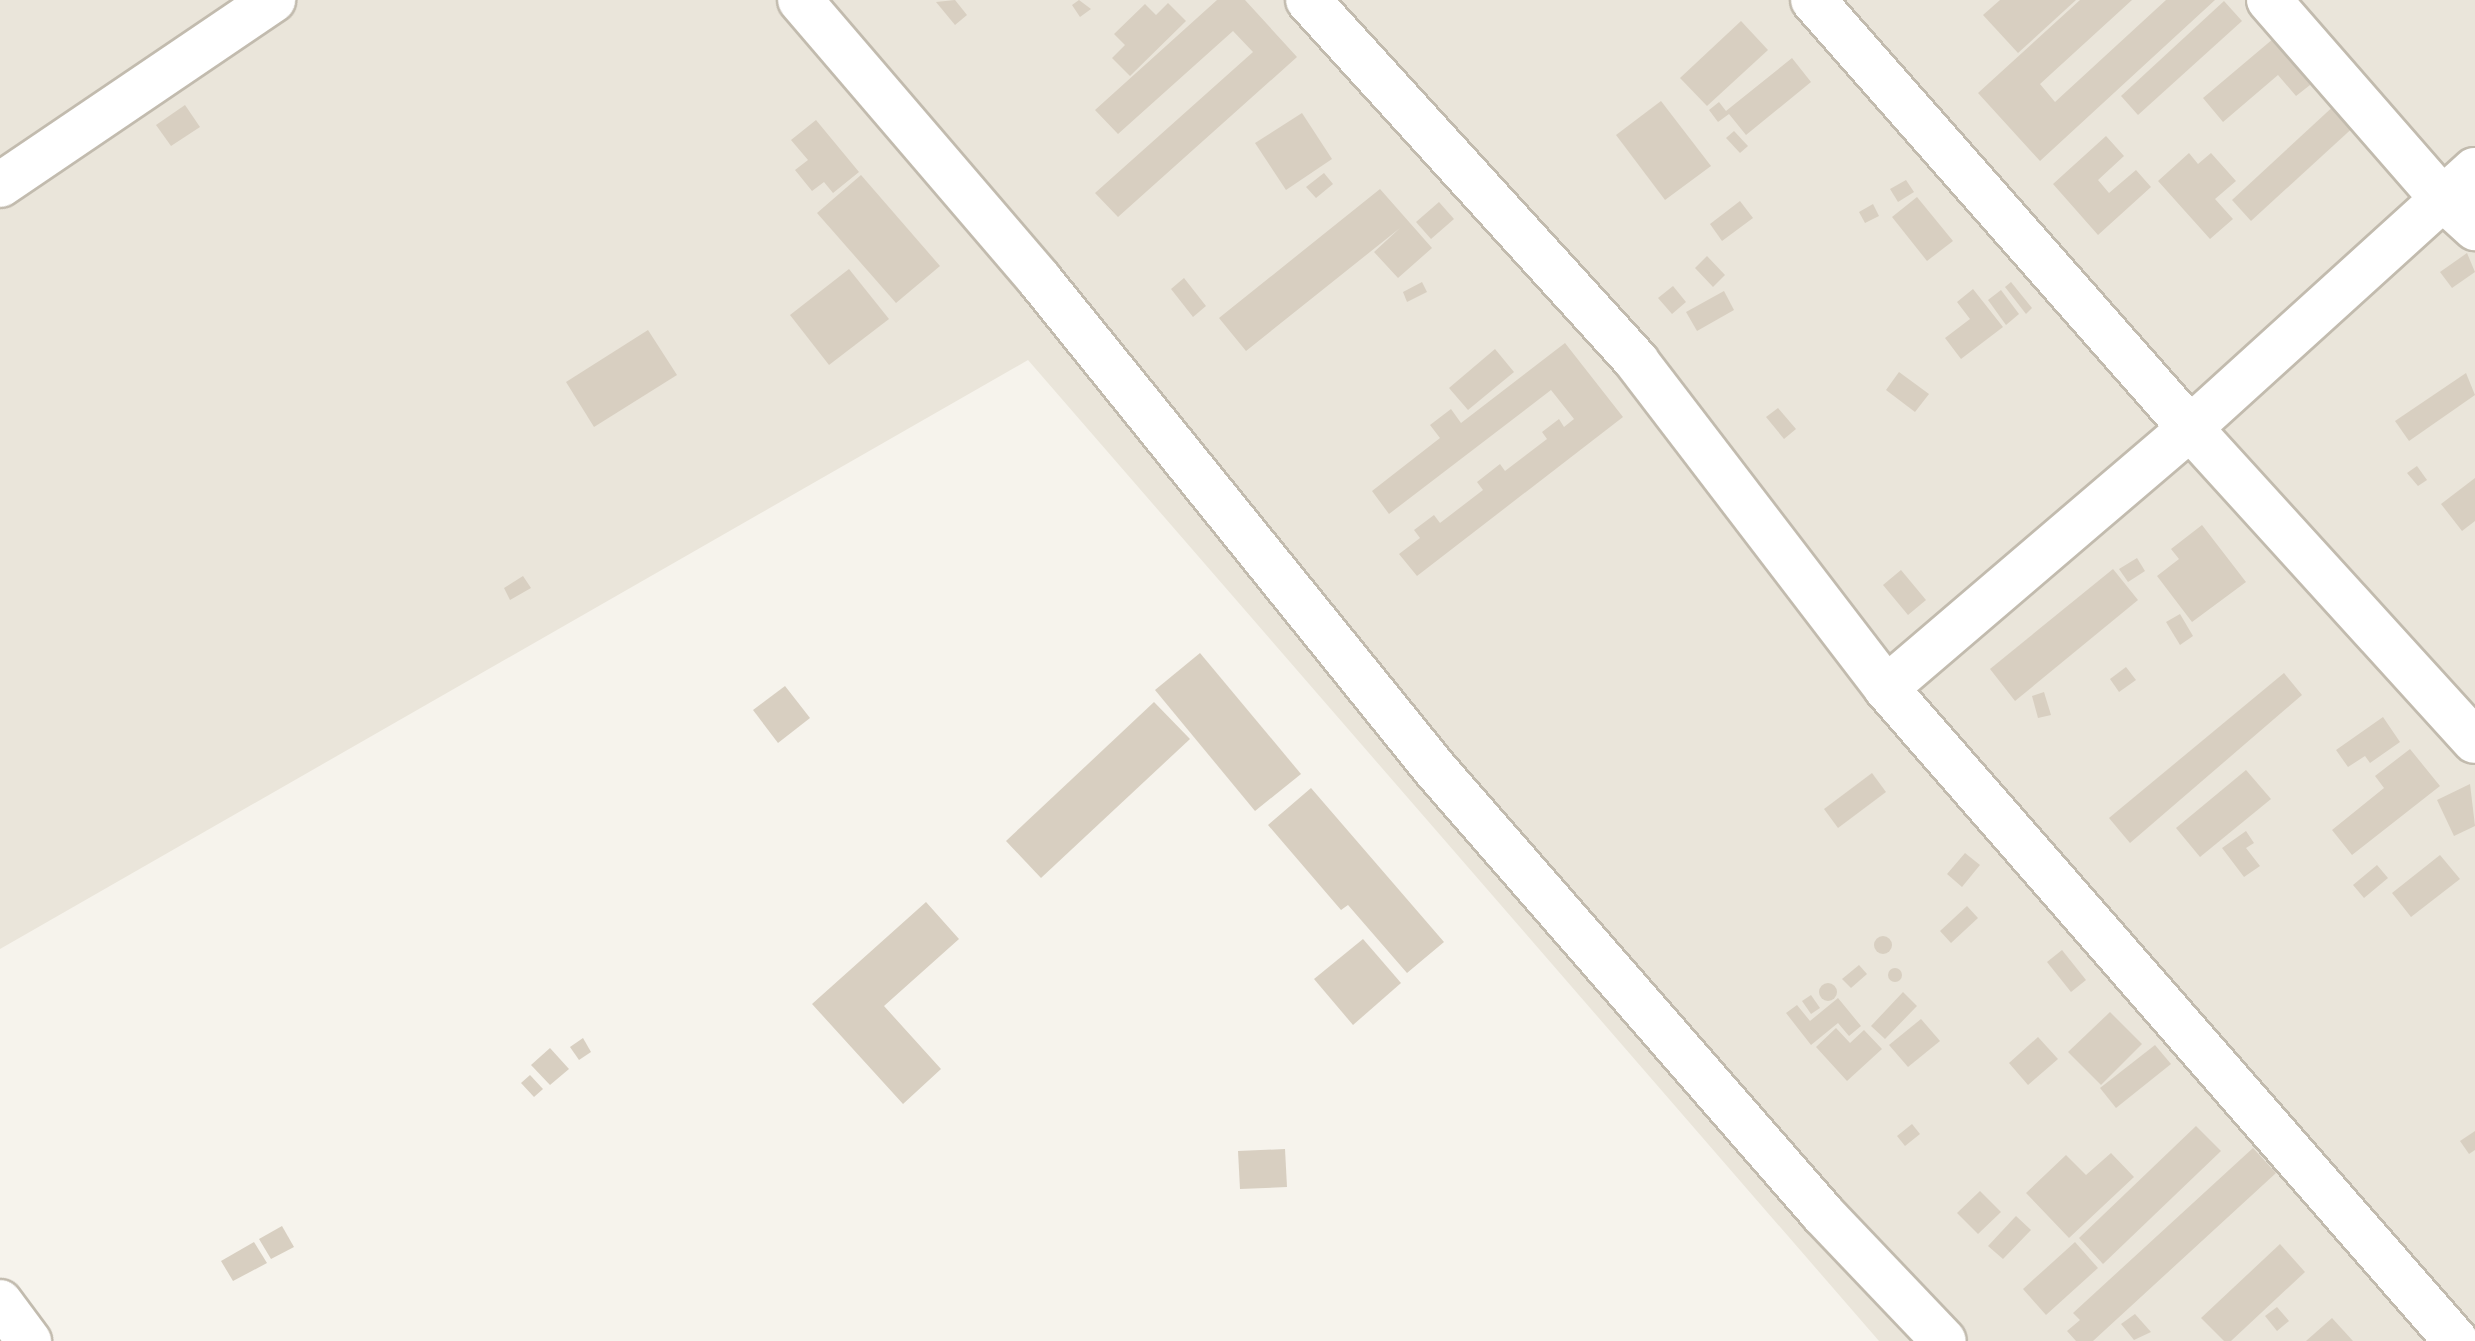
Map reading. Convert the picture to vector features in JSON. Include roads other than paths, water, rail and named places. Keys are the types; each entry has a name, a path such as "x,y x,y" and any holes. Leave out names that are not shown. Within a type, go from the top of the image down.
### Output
{"street":[{"path":"0,185 273,0"},
{"path":"800,0 1039,279 1435,769 1823,1214 1944,1341"},
{"path":"1308,0 1637,362 1886,688 2456,1341"},
{"path":"1813,0 2190,428 2475,741"},
{"path":"2269,0 2442,198 2475,228"},
{"path":"1886,688 2190,428 2475,170"},
{"path":"0,1302 29,1341"}]}
